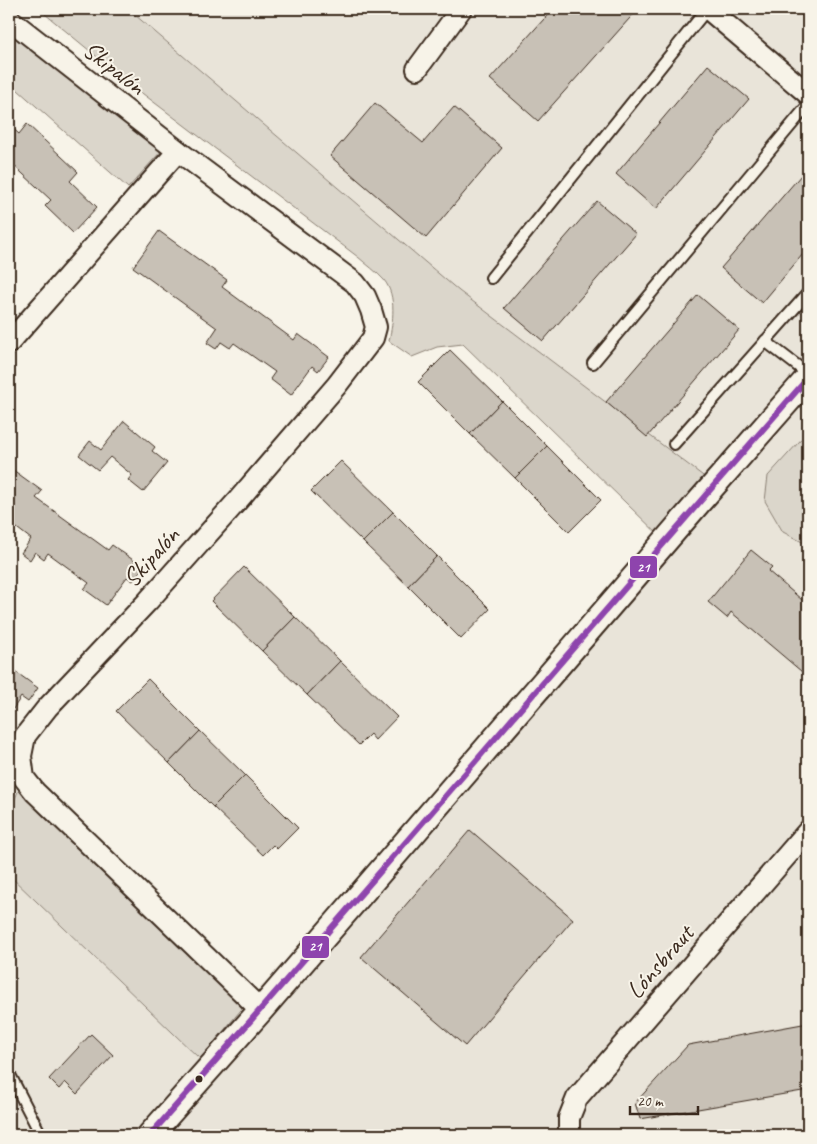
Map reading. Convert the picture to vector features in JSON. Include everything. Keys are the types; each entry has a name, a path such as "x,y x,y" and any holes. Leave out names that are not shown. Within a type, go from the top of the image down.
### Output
{"street":[{"path":"416,68 461,9"},
{"path":"707,9 808,94"},
{"name":"Skipalón","path":"12,27 355,283 365,296 372,310 376,327 373,338 337,385 154,593 47,708 25,736 21,756 24,778 34,792 261,1010"},
{"path":"9,343 178,151"},
{"path":"150,1135 261,1010 808,376"},
{"name":"Lónsbraut","path":"569,1135 569,1118 577,1098 808,831"}],"lane":[{"path":"491,278 707,9"},
{"path":"592,363 808,105"},
{"path":"674,444 808,293"},
{"path":"765,341 808,376"},
{"path":"9,1073 41,1135"}],"shaded area":[{"path":"39,9 128,9 459,291 719,488 667,543 463,344 437,347 412,357 389,341 393,318 391,294 388,286 378,274 130,84"},
{"path":"128,9 808,9 808,1135 9,1135 9,875 200,1059 256,992 719,488 459,291"},
{"path":"9,11 164,148 128,188 9,82"},
{"path":"808,432 808,545 783,532 765,501 768,476"},
{"path":"19,789 256,992 200,1059 9,875 9,813"}],"building":[{"path":"553,9 638,9 538,121 490,79"},
{"path":"708,65 749,99 656,209 616,174"},
{"path":"375,103 423,143 454,107 502,148 426,238 330,156"},
{"path":"27,124 78,172 70,181 97,207 73,233 45,206 51,200 9,161 9,125 19,134"},
{"path":"808,167 808,248 762,303 721,268"},
{"path":"597,201 636,234 543,341 504,308"},
{"path":"159,231 227,280 222,287 294,340 298,334 329,357 318,371 312,366 291,395 270,379 275,372 234,343 230,348 221,342 216,349 207,343 217,328 133,267"},
{"path":"698,295 739,330 647,437 606,402"},
{"path":"450,350 502,401 470,434 418,382"},
{"path":"502,401 547,446 515,478 470,434"},
{"path":"124,421 155,447 152,451 167,463 143,492 128,480 132,475 110,457 98,470 79,455 90,441 101,450"},
{"path":"547,446 601,500 569,532 515,478"},
{"path":"341,461 393,512 363,542 311,491"},
{"path":"9,467 42,491 36,498 108,550 112,545 143,567 133,581 127,577 106,605 84,589 89,583 48,553 44,559 35,552 30,560 21,553 31,539 9,522"},
{"path":"393,512 437,556 408,586 363,542"},
{"path":"751,550 772,567 768,571 808,605 808,677 731,612 727,618 708,602"},
{"path":"437,556 490,609 461,639 408,586"},
{"path":"244,567 295,617 262,651 211,601"},
{"path":"295,617 340,661 307,695 262,651"},
{"path":"340,661 397,717 375,740 370,734 359,745 307,695"},
{"path":"9,667 38,688 28,702 21,697 9,715"},
{"path":"148,679 200,731 169,763 116,711"},
{"path":"200,731 245,775 213,807 169,763"},
{"path":"245,775 298,828 277,849 273,845 263,855 213,807"},
{"path":"470,830 573,919 465,1046 361,957"},
{"path":"808,1023 808,1090 640,1119 635,1103 688,1045"},
{"path":"91,1034 113,1055 77,1094 65,1082 59,1089 49,1079"}],"transit line":[{"name":"21","path":"150,1135 808,378"}]}
